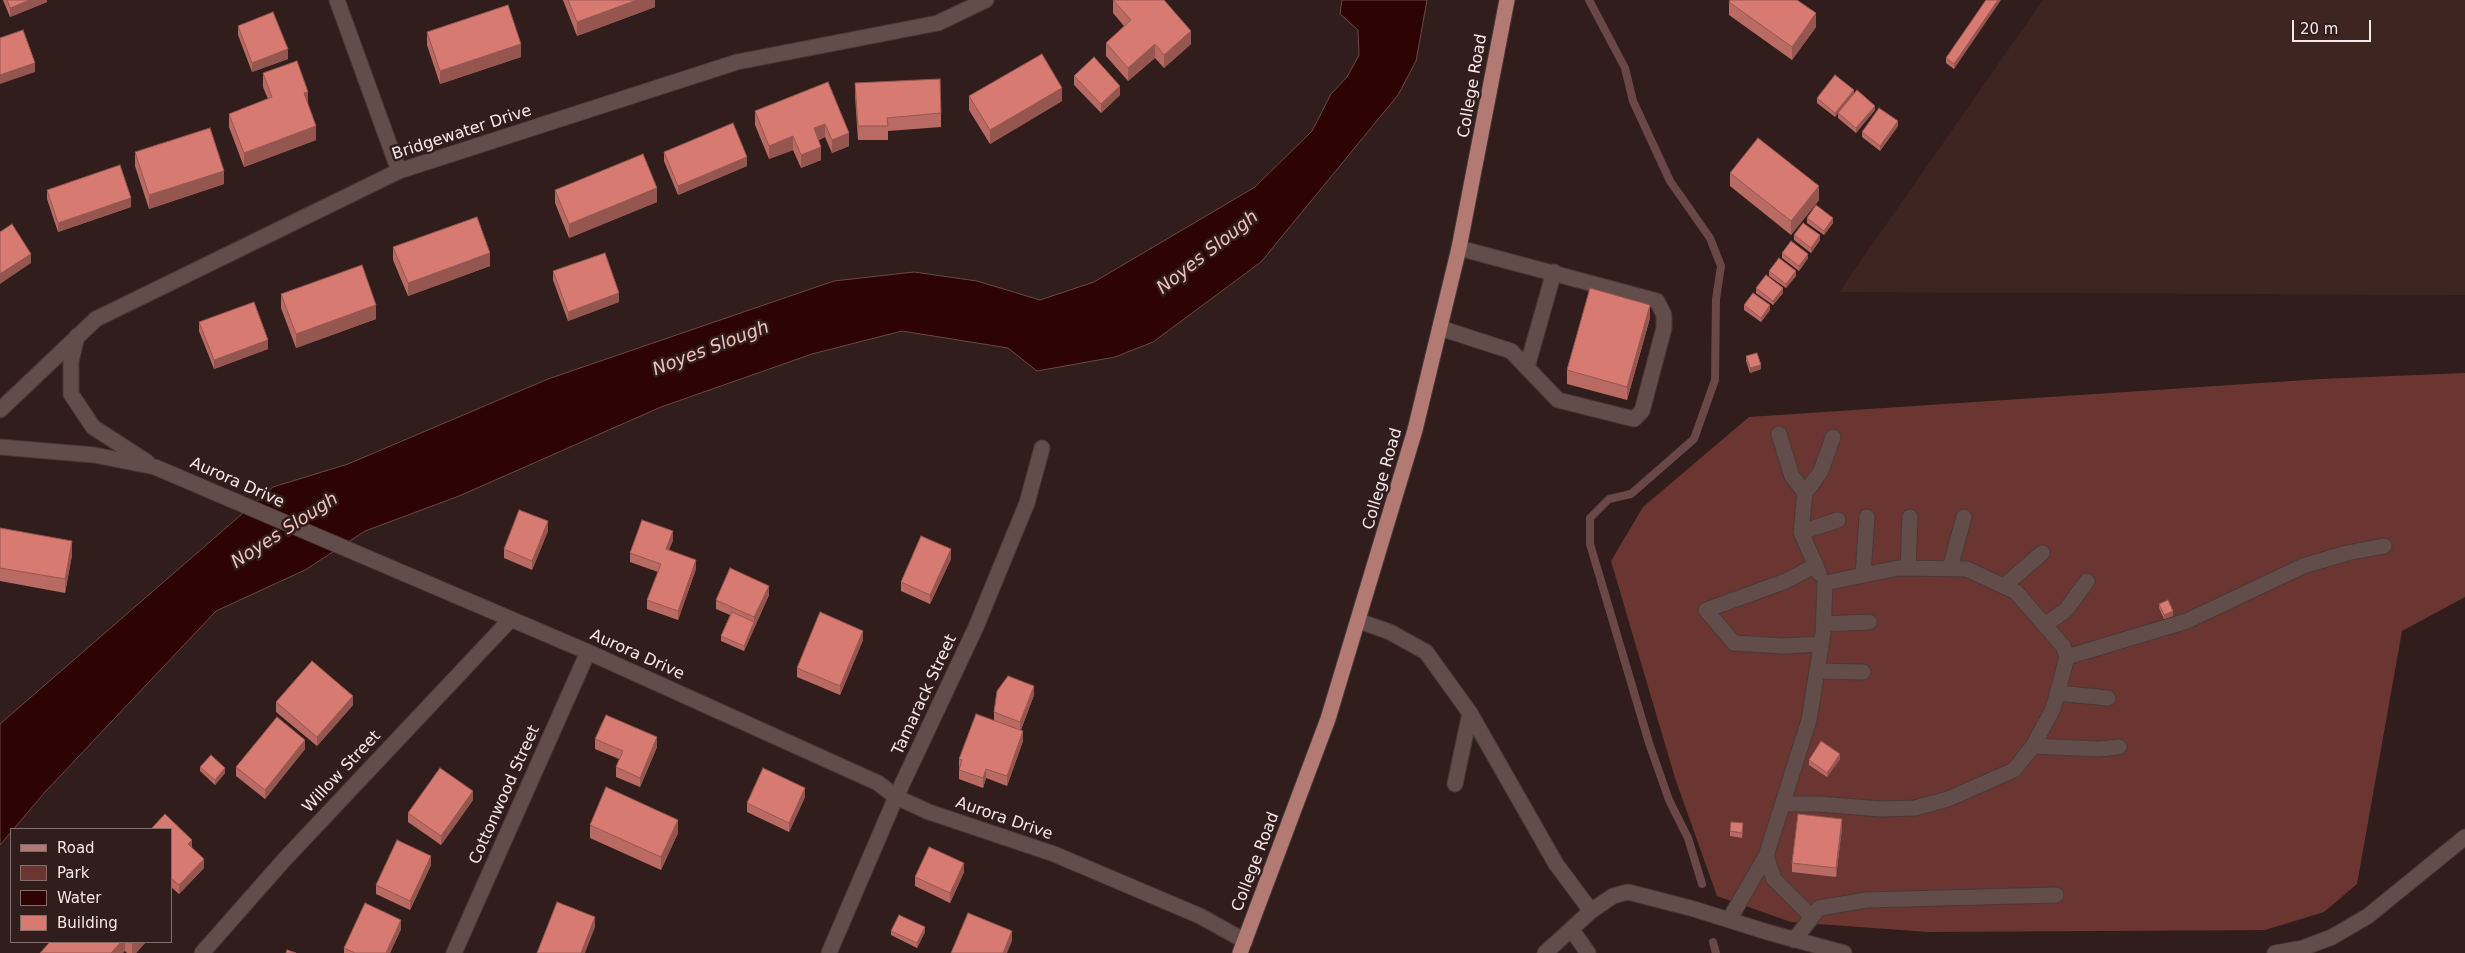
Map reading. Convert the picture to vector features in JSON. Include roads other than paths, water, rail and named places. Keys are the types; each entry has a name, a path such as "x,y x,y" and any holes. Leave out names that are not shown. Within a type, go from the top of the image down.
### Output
{"main road":[{"name":"College Road","path":"1242,947 1328,719 1415,430 1459,248 1506,0"}],"street":[{"path":"337,0 399,171"},
{"name":"Bridgewater Drive","path":"0,410 96,318 399,171 737,62 938,24 986,0"},
{"path":"1440,328 1511,351 1558,400 1634,419 1642,410 1664,328 1664,315 1657,301 1459,248"},
{"path":"1527,367 1554,272"},
{"path":"77,336 71,361 71,394 93,427 155,467"},
{"path":"1779,434 1792,476 1805,493"},
{"path":"1729,920 1766,856 1809,720 1821,644 1825,583 1814,566 1801,532 1805,493 1822,471 1833,438"},
{"name":"Aurora Drive","path":"0,447 94,455 155,467 354,554 588,652 878,783 896,797 929,812 1054,854 1200,916 1242,947"},
{"name":"Tamarack Street","path":"829,953 896,797 976,627 1027,503 1042,448"},
{"path":"1863,575 1867,517"},
{"path":"1908,568 1910,517"},
{"path":"1950,568 1964,517"},
{"path":"1801,532 1838,520"},
{"path":"2067,657 2187,621 2303,566 2347,553 2384,546"},
{"path":"2004,586 2042,553"},
{"path":"1814,566 1786,582 1706,610 1734,643 1783,646 1821,644"},
{"path":"1784,804 1819,804 1881,809 1915,808 1948,799 2014,770 2033,746 2053,709 2067,657 2063,646 2046,624 2016,592 1967,569 1898,568 1825,583"},
{"path":"2046,624 2066,610 2087,582"},
{"name":"Willow Street","path":"202,953 284,860 511,619"},
{"path":"1359,621 1390,632 1426,652 1470,713 1556,864 1591,912"},
{"path":"1823,624 1869,622"},
{"name":"Cottonwood Street","path":"454,953 588,652"},
{"path":"1817,671 1863,672"},
{"path":"2057,693 2108,698"},
{"path":"1455,784 1470,713"},
{"path":"2033,746 2119,747"},
{"path":"2275,953 2303,948 2332,937 2368,916 2465,837"},
{"path":"1766,856 1774,879 1812,917"},
{"path":"1545,953 1591,912 1614,896 1628,892 1694,908 1794,940 1844,953"},
{"path":"1794,940 1819,908 1866,900 2056,895"},
{"path":"1572,930 1588,953"}],"water":[{"name":"Noyes Slough","path":"1342,0 1427,0 1416,61 1398,95 1261,262 1153,342 1115,357 1037,371 1008,348 902,331 812,354 661,407 459,496 365,531 305,570 216,611 45,792 14,828 10,828 10,833 0,845 0,724 273,487 348,464 548,379 834,281 914,272 977,281 1040,300 1094,282 1255,187 1312,131 1331,94 1347,77 1359,55 1358,30 1340,14"}],"waterway":[{"path":"1589,0 1625,68 1633,101 1670,181 1710,238 1721,266 1716,299 1715,380 1694,439 1631,494 1609,499 1590,518 1590,544 1649,743 1669,800 1688,838 1702,884"},
{"path":"1713,942 1716,953"}]}
